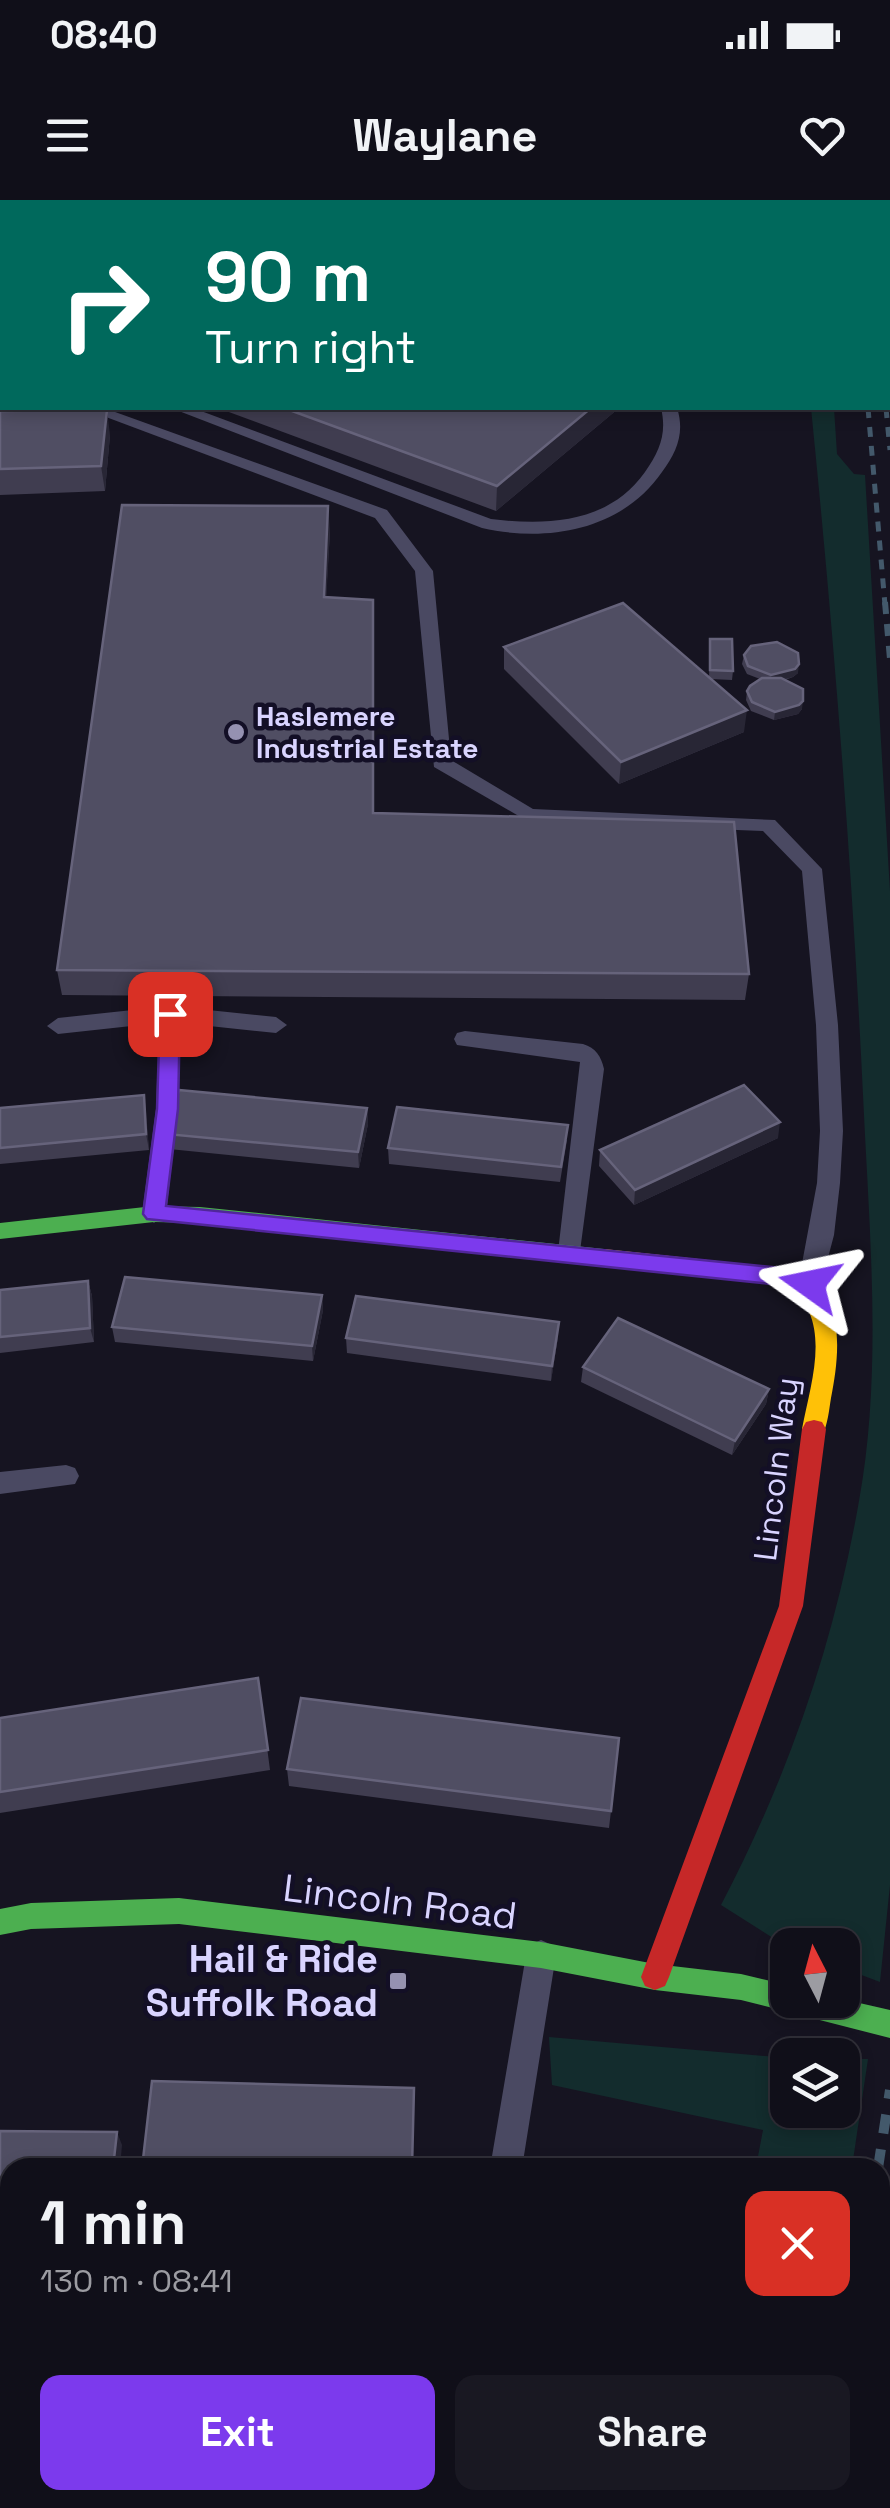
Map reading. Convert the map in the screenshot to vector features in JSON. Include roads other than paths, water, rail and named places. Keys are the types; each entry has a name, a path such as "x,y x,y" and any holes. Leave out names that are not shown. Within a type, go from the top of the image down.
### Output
{"street":[{"path":"0,1231 154,1214 570,1252 792,1278 810,1284"},
{"name":"Lincoln Way","path":"655,1977 791,1606 828,1328 824,1308 810,1284"},
{"name":"Lincoln Road","path":"0,1922 31,1916 179,1911 541,1955 770,1995"},
{"name":"Lincoln Road","path":"860,2017 890,2024"}],"lane":[{"path":"95,410 381,514 424,571 441,762 529,814 768,825 812,869 828,1066 828,1181 824,1240 810,1284"},
{"path":"184,410 488,524 518,529 562,528 620,508 648,484 672,440 675,424 670,410"},
{"path":"154,1214 167,1109 170,1014"},
{"path":"58,1026 170,1014 276,1025"},
{"path":"466,1039 583,1052 592,1059 594,1069 570,1252"},
{"path":"0,1483 66,1476"},
{"path":"508,2158 541,1955"}],"railway":[{"path":"868,410 885,605"},
{"path":"886,410 890,450"},
{"path":"885,602 890,659"},
{"path":"880,2158 890,2090"}],"place":[{"name":"Haslemere Industrial Estate","path":"236,732"},
{"name":"Hail & Ride Suffolk Road","path":"398,1981"}]}
